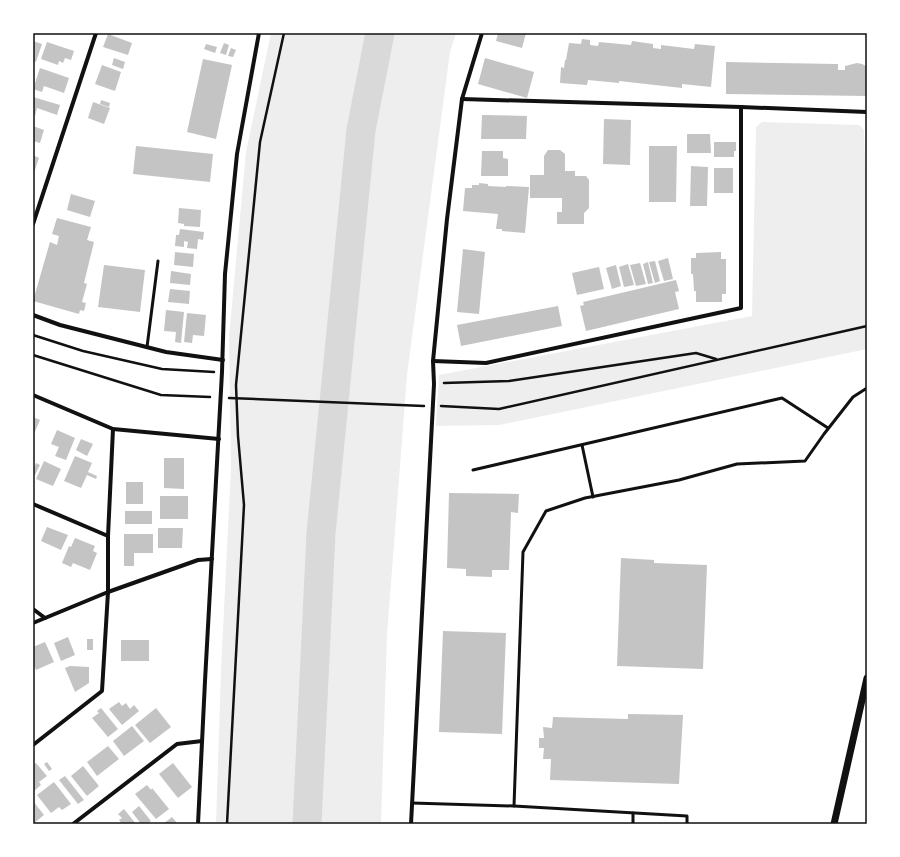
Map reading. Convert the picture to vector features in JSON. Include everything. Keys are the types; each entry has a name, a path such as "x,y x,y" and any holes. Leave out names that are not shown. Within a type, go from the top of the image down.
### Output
{"street":[{"path":"33,224 96,33"},
{"path":"198,824 223,360 225,274 237,154 259,33"},
{"path":"412,824 434,384 433,361 447,219 462,99 482,33"},
{"path":"462,99 867,112"},
{"path":"433,361 486,363 741,308 741,107"},
{"path":"33,315 60,325 166,352 223,360"},
{"path":"33,395 113,429 219,439"},
{"path":"33,745 102,691 108,592 108,536 113,429"},
{"path":"33,504 108,536"},
{"path":"33,623 108,592 198,560 212,559"},
{"path":"33,609 45,618"},
{"path":"834,824 867,678"},
{"path":"74,824 177,744 202,741"}],"lane":[{"path":"147,347 158,261"},
{"path":"514,806 523,552 546,511 593,497 679,480 737,464 805,461 852,397 867,388"},
{"path":"473,470 782,398 828,428"},
{"path":"582,445 593,497"},
{"path":"412,803 514,806 687,816 687,824"},
{"path":"633,813 633,824"}],"path":[{"path":"227,824 244,505 238,436 236,385 260,142 284,33"},
{"path":"476,408 499,408 534,402 717,359 867,326"},
{"path":"33,335 83,351 162,369 222,372"},
{"path":"434,384 509,381 696,353 717,359"},
{"path":"33,356 161,396 210,397"},
{"path":"226,398 380,404"}],"shaded area":[{"path":"271,33 456,33 450,52 407,375 387,635 381,824 216,824 221,671 231,467 229,337 246,152"},
{"path":"762,122 859,125 864,130 865,164 867,172 867,349 499,425 436,426 439,375 752,316 756,127"}],"building":[{"path":"498,33 526,33 522,48 496,41"},
{"path":"108,34 132,43 128,55 103,47"},
{"path":"582,39 590,40 590,45 598,46 599,42 631,45 632,41 653,44 653,48 661,49 661,45 694,49 695,44 715,46 711,87 682,84 682,88 619,81 619,83 588,80 587,85 560,83 561,67 564,68 569,43 581,44"},
{"path":"33,41 42,44 36,62 33,61"},
{"path":"47,42 74,51 71,60 65,58 63,63 59,61 58,65 41,59"},
{"path":"224,43 229,45 226,55 220,53"},
{"path":"206,44 217,47 215,53 204,49"},
{"path":"231,48 236,50 233,57 228,56"},
{"path":"114,58 125,62 123,69 112,65"},
{"path":"485,58 534,72 527,98 478,84"},
{"path":"203,59 232,65 216,139 187,132"},
{"path":"726,62 838,64 838,70 845,70 845,66 857,63 862,64 866,66 867,72 867,96 726,94"},
{"path":"102,65 121,72 115,91 95,84"},
{"path":"40,68 69,78 64,93 44,86 42,92 33,89"},
{"path":"33,97 60,105 57,115 37,108 35,116 33,115"},
{"path":"101,100 110,103 109,107 100,104"},
{"path":"93,102 110,108 104,124 88,118"},
{"path":"482,115 527,116 526,139 481,139"},
{"path":"604,119 631,120 630,165 603,164"},
{"path":"33,126 44,130 40,143 33,141"},
{"path":"687,134 710,134 711,153 687,153"},
{"path":"714,142 736,142 734,157 714,157"},
{"path":"136,146 213,154 210,182 133,174"},
{"path":"649,146 677,146 676,202 649,202"},
{"path":"548,150 560,150 565,154 565,171 575,171 575,176 586,176 589,180 589,208 584,213 584,224 557,224 557,212 562,212 562,198 530,198 530,175 544,175 544,156"},
{"path":"482,151 503,151 503,158 508,159 508,176 481,176"},
{"path":"33,155 39,158 33,176"},
{"path":"691,166 708,167 707,206 690,206"},
{"path":"714,168 733,168 733,193 714,193"},
{"path":"479,183 488,184 488,186 529,187 525,233 496,229 498,214 463,211 465,188 472,188 472,185 479,185"},
{"path":"71,194 95,201 90,217 67,210"},
{"path":"179,208 201,210 200,227 184,226 184,224 178,223"},
{"path":"57,218 91,227 87,240 94,242 84,283 87,284 82,302 86,303 84,311 80,310 79,314 33,301 50,242 57,245 59,236 52,234"},
{"path":"180,229 204,232 203,240 198,239 197,249 187,248 188,242 184,241 184,247 175,246 176,235 179,235"},
{"path":"463,249 485,252 479,314 457,312"},
{"path":"175,252 194,254 193,267 174,265"},
{"path":"721,252 721,259 726,259 726,294 722,294 722,302 696,302 693,274 691,274 691,258 696,258 696,253"},
{"path":"668,258 673,279 664,281 658,261"},
{"path":"655,261 660,281 655,283 649,262"},
{"path":"648,262 653,283 648,284 643,264"},
{"path":"640,263 646,284 636,286 630,265"},
{"path":"628,264 634,285 624,287 619,267"},
{"path":"104,265 145,270 140,312 98,307"},
{"path":"616,265 621,286 612,289 606,268"},
{"path":"599,267 604,289 577,295 572,273"},
{"path":"171,271 191,274 190,285 170,283"},
{"path":"676,280 679,291 675,292 679,309 586,331 580,306 584,305 583,302"},
{"path":"170,289 190,291 189,304 168,302"},
{"path":"558,306 562,326 461,346 457,325"},
{"path":"166,310 184,312 181,343 175,342 176,332 164,331"},
{"path":"187,313 206,315 204,336 193,335 192,343 184,342"},
{"path":"33,417 40,420 33,436"},
{"path":"57,430 75,438 66,460 55,456 59,447 51,444"},
{"path":"81,439 93,444 87,456 76,450"},
{"path":"75,456 92,463 88,472 97,476 96,479 87,475 81,488 64,481"},
{"path":"164,458 184,458 184,489 164,488"},
{"path":"44,461 61,469 53,486 36,479"},
{"path":"36,463 40,465 35,475 33,474 33,471"},
{"path":"126,482 143,482 143,504 126,504"},
{"path":"449,493 519,494 518,513 511,512 509,570 492,570 492,577 466,576 466,569 447,568"},
{"path":"160,496 188,496 188,519 160,519"},
{"path":"125,511 152,511 152,524 125,524"},
{"path":"47,527 68,535 61,550 41,541"},
{"path":"158,528 183,528 182,548 158,548"},
{"path":"124,534 153,534 153,553 134,553 134,566 124,566"},
{"path":"75,538 95,546 93,551 97,553 90,570 73,563 71,567 62,563 69,546 71,547"},
{"path":"621,558 654,560 654,563 707,565 703,669 617,666"},
{"path":"443,631 506,633 502,734 439,732"},
{"path":"68,637 75,655 61,661 54,643"},
{"path":"87,639 93,639 93,650 87,650"},
{"path":"121,640 149,640 149,661 121,661"},
{"path":"45,642 54,662 36,670 33,663 33,647"},
{"path":"70,666 89,667 89,683 75,692 65,668"},
{"path":"119,702 122,706 126,703 130,709 134,705 139,711 122,725 109,709"},
{"path":"101,708 118,729 108,737 92,718 99,713 97,711"},
{"path":"156,708 171,727 150,743 135,725"},
{"path":"628,714 683,715 679,784 550,780 551,759 543,759 544,748 539,748 539,738 544,738 543,727 552,728 553,717 628,719"},
{"path":"132,726 144,741 124,756 113,741"},
{"path":"108,746 119,759 97,776 87,762"},
{"path":"47,762 52,769 49,771 44,764"},
{"path":"36,763 47,776 39,782 41,785 33,792 33,765"},
{"path":"173,763 192,787 178,798 159,774"},
{"path":"83,766 99,786 87,796 71,776"},
{"path":"65,776 84,800 78,804 59,780"},
{"path":"54,782 71,804 62,810 59,807 51,813 37,795"},
{"path":"147,785 151,790 152,788 169,809 156,819 135,794"},
{"path":"33,801 44,815 33,824"},
{"path":"139,806 151,821 147,824 141,824 132,812"},
{"path":"124,809 136,824 122,824 119,820 122,818 118,814"},
{"path":"172,817 178,824 163,824"}],"waterway":[{"path":"307,824 321,533 361,130 380,33"}]}
